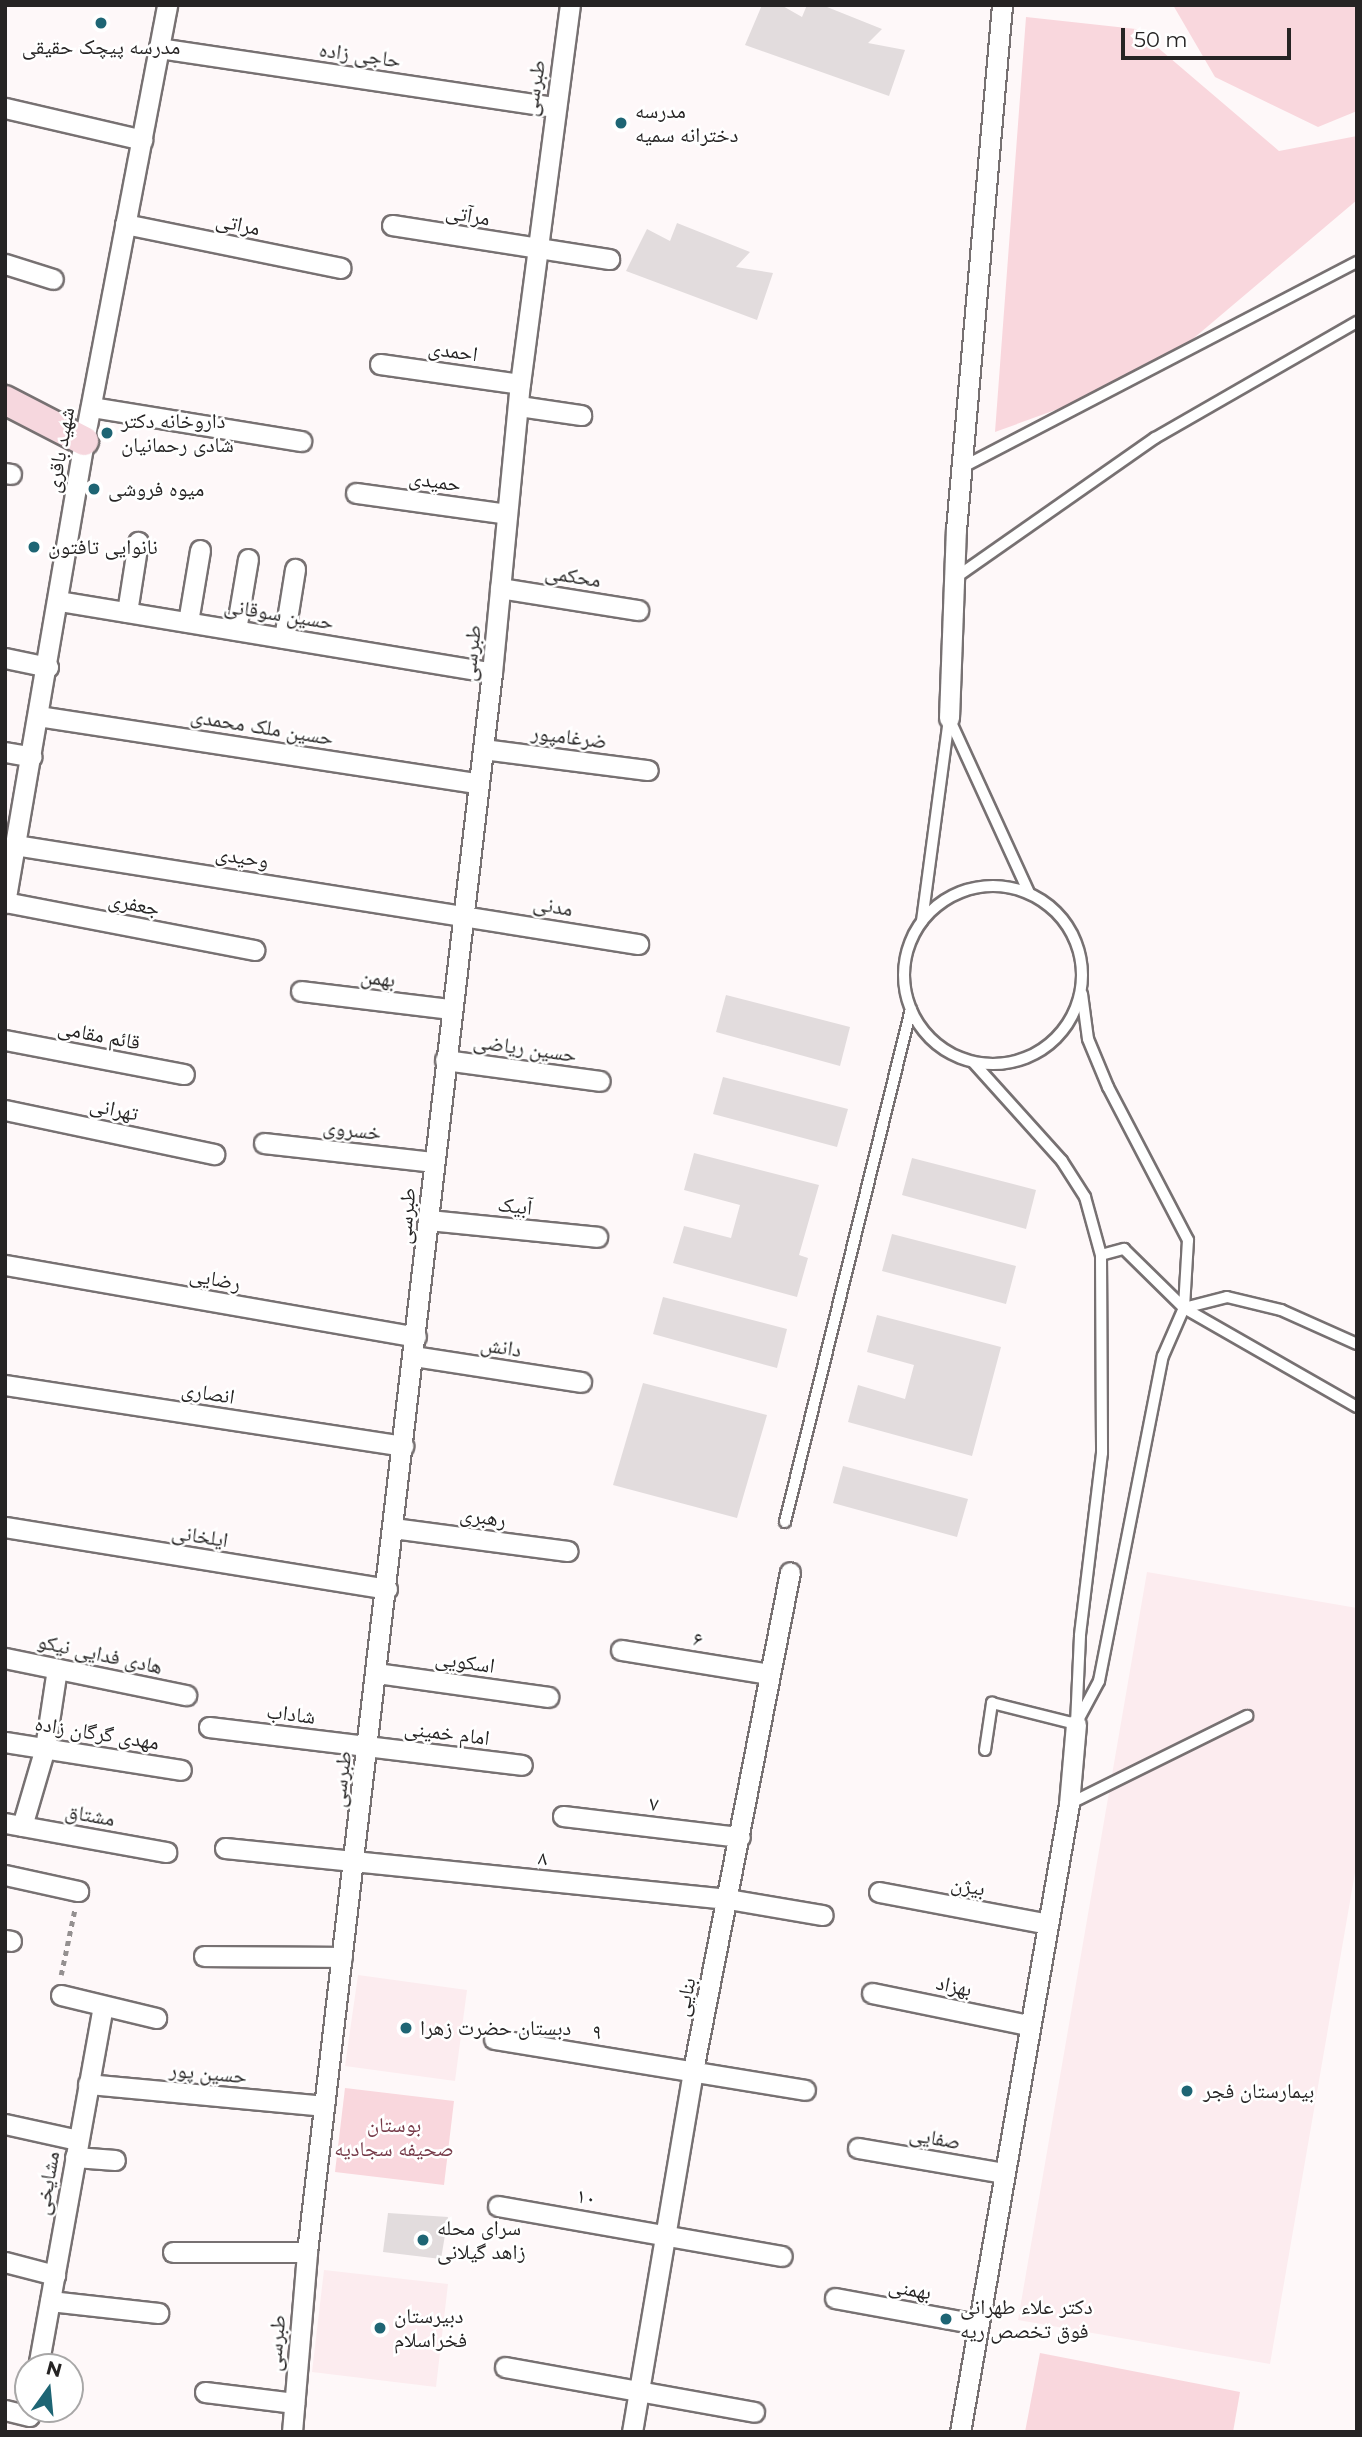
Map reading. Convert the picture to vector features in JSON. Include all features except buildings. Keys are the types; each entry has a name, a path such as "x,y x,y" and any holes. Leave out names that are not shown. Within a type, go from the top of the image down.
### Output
{"main road":[{"path":"5,400 84,441"}],"street":[{"name":"شهید باقری","path":"5,902 48,667 84,441 167,5"},
{"name":"طبرسی","path":"292,2432 307,2252 415,1346 461,913 492,673 520,384 554,107 570,5"},
{"path":"949,718 954,578 962,468 1002,5"},
{"name":"حاجی زاده","path":"159,48 554,107"},
{"path":"5,108 142,140"},
{"name":"مراتی","path":"125,224 341,268"},
{"name":"مرآتی","path":"392,225 536,250 609,259"},
{"path":"5,264 53,279"},
{"name":"احمدی","path":"380,364 520,384"},
{"path":"519,406 581,415"},
{"path":"91,407 301,441"},
{"name":"حمیدی","path":"356,493 508,514"},
{"path":"127,612 138,542"},
{"path":"188,622 200,550"},
{"path":"236,631 248,559"},
{"path":"284,638 295,569"},
{"name":"محکمی","path":"500,588 638,610"},
{"name":"حسین سوقانی","path":"59,601 492,673"},
{"path":"5,659 48,667"},
{"name":"حسین ملک محمدی","path":"38,716 478,783"},
{"name":"ضرغامپور","path":"483,749 649,770"},
{"path":"5,752 32,757"},
{"name":"وحیدی","path":"15,845 461,913"},
{"name":"جعفری","path":"5,902 254,950"},
{"name":"مدنی","path":"461,913 638,944"},
{"name":"بهمن","path":"301,991 450,1009"},
{"name":"قائم مقامی","path":"5,1040 184,1074"},
{"name":"حسین ریاضی","path":"444,1060 600,1081"},
{"name":"تهرانی","path":"5,1110 214,1153"},
{"name":"خسروی","path":"264,1143 433,1162"},
{"name":"آبیک","path":"428,1220 597,1237"},
{"name":"رضایی","path":"5,1265 415,1346"},
{"name":"دانش","path":"415,1346 580,1382"},
{"name":"انصاری","path":"5,1385 403,1446"},
{"name":"ایلخانی","path":"5,1527 387,1589"},
{"name":"رهبری","path":"393,1528 567,1551"},
{"name":"بنایی","path":"632,2432 693,2070 790,1572"},
{"name":"۶","path":"621,1650 769,1674"},
{"name":"هادی فدایی نیکو","path":"5,1658 186,1695"},
{"path":"14,1825 45,1748 57,1668"},
{"name":"اسکویی","path":"376,1673 548,1697"},
{"path":"960,2432 976,2324 1069,1804 1076,1724"},
{"name":"شاداب","path":"209,1727 368,1746"},
{"name":"مهدی گرگان زاده","path":"5,1742 181,1770"},
{"name":"امام خمینی","path":"368,1746 522,1765"},
{"name":"۷","path":"563,1816 740,1837"},
{"name":"مشتاق","path":"14,1825 166,1852"},
{"name":"۸","path":"225,1848 728,1899 822,1915"},
{"path":"5,1875 78,1891"},
{"name":"بیژن","path":"878,1892 1048,1924"},
{"path":"204,1956 342,1957"},
{"name":"بهزاد","path":"872,1993 1028,2025"},
{"path":"61,1996 156,2018"},
{"name":"مشایخی","path":"41,2353 103,2007"},
{"name":"۹","path":"494,2039 805,2090"},
{"name":"حسین پور","path":"88,2084 324,2106"},
{"path":"5,2124 114,2160"},
{"name":"صفایی","path":"858,2148 1004,2173"},
{"name":"۱۰","path":"498,2206 667,2233 782,2256"},
{"path":"173,2252 307,2252"},
{"path":"5,2262 55,2275"},
{"name":"بهمنی","path":"835,2298 976,2324"},
{"path":"50,2301 158,2312"},
{"path":"505,2367 639,2394 754,2412"},
{"path":"205,2392 294,2403"}],"lane":[{"path":"962,468 1357,262"},
{"path":"954,578 1155,438 1357,322"},
{"path":"949,718 1029,893"},
{"path":"949,718 922,921 906,959 904,979 911,1009 925,1033 947,1052 973,1062 1003,1064 1021,1059 1055,1040 1073,1016 1082,989"},
{"path":"922,921 943,901 970,888 1000,886 1029,893 1054,909 1072,932 1082,960 1082,989 1088,1039 1108,1087 1188,1240 1184,1308 1163,1356 1100,1681 1076,1724"},
{"path":"785,1522 911,1009"},
{"path":"973,1062 1062,1161 1085,1197 1101,1255 1101,1453 1080,1636 1076,1724"},
{"path":"1101,1255 1124,1249 1184,1308 1357,1407"},
{"path":"1184,1308 1227,1297 1281,1310 1357,1344"},
{"path":"985,1750 992,1703 1076,1724"},
{"path":"1069,1804 1247,1716"}],"path":[{"path":"61,1996 58,1989 78,1891"}],"shaded area":[{"name":"بیمارستان فجر","path":"1147,1572 1357,1608 1357,1861 1270,2364 1018,2320"},
{"name":"دبستان حضرت زهرا","path":"358,1975 467,1990 455,2081 345,2066"},
{"name":"دبیرستان فخراسلام","path":"324,2270 448,2284 436,2387 312,2372"}],"green space":[{"path":"1173,5 1357,5 1357,111 1318,127 1215,77"},
{"path":"1026,17 1136,29 1279,151 1357,136 1357,200 1149,376 995,432"},
{"name":"بوستان صحیفه سجادیه","path":"345,2088 454,2101 444,2185 335,2172"},
{"path":"1040,2353 1240,2392 1233,2432 1025,2432"}],"place":[{"name":"مدرسه پیچک حقیقی","path":"101,23"},
{"name":"مدرسه دخترانه سمیه","path":"621,123"},
{"name":"داروخانه دکتر شادی رحمانیان","path":"107,433"},
{"name":"میوه فروشی","path":"94,489"},
{"name":"نانوایی تافتون","path":"34,547"},
{"name":"دبستان حضرت زهرا","path":"406,2028"},
{"name":"بیمارستان فجر","path":"1187,2091"},
{"name":"سرای محله زاهد گیلانی","path":"423,2240"},
{"name":"دکتر علاء طهرانی فوق تخصص ریه","path":"946,2319"},
{"name":"دبیرستان فخراسلام","path":"380,2328"}]}
